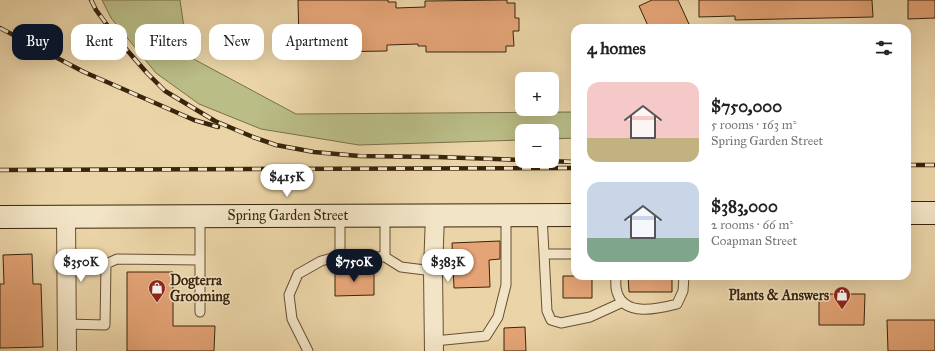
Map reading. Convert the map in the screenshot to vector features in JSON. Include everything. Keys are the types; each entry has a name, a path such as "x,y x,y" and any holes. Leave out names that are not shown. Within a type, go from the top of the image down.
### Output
{"main road":[{"path":"911,213 935,213"},
{"name":"Spring Garden Street","path":"0,217 571,214"}],"street":[{"path":"434,346 433,271 435,215"},
{"path":"66,216 66,351"}],"lane":[{"path":"200,215 200,312"},
{"path":"340,215 340,256"},
{"path":"385,215 386,257"},
{"path":"434,346 486,336 498,317 506,285 506,215"},
{"path":"542,215 547,311 551,320 561,323 590,316 623,302"},
{"path":"544,254 571,254"},
{"path":"308,351 292,319 289,295 298,274 321,261 340,256 386,257 401,267 433,271"},
{"path":"66,324 105,325 106,264 116,258 200,260"},
{"path":"616,280 617,292 623,302 639,310 660,309 677,304 683,291 684,280"}],"green space":[{"path":"102,0 180,0 183,24 135,24 135,47 127,38 127,24 116,24 111,18"},
{"path":"145,60 195,60 296,114 515,112 515,116 559,116 559,112 571,112 571,138 559,139 559,124 515,124 515,140 359,145 261,129 199,104 156,73"}],"building":[{"path":"298,0 388,0 388,2 396,2 396,8 425,7 425,1 507,0 507,3 515,3 515,18 519,18 519,31 513,31 514,46 506,46 506,52 426,52 426,46 418,46 418,44 387,45 387,51 362,51 362,24 299,24"},
{"path":"652,0 678,0 689,24 647,24 639,6"},
{"path":"699,0 872,0 873,17 735,20 735,16 699,17"},
{"path":"908,0 935,0 935,18 908,19"},
{"path":"500,241 500,259 489,260 490,287 454,288 452,243"},
{"path":"32,254 33,284 41,284 43,347 0,348 0,284 4,284 3,255"},
{"path":"335,270 374,270 374,295 335,296"},
{"path":"127,272 173,272 173,326 215,326 214,351 127,351"},
{"path":"563,276 571,276 571,280 592,280 592,298 563,298"},
{"path":"628,280 672,280 672,292 629,292"},
{"path":"819,294 865,294 864,325 819,325"},
{"path":"887,320 935,320 935,351 888,351"},
{"path":"525,327 526,351 504,351 504,328"}],"railway":[{"path":"91,0 96,10 119,41 165,91 215,121 253,137 276,145 314,152 359,156 515,160"},
{"path":"0,28 84,72 194,120 218,127"},
{"path":"559,161 571,162"},
{"path":"911,165 935,165"},
{"path":"0,170 571,168"}],"place":[{"name":"Dogterra Grooming","path":"157,303"},
{"name":"Plants & Answers","path":"842,310"}]}
